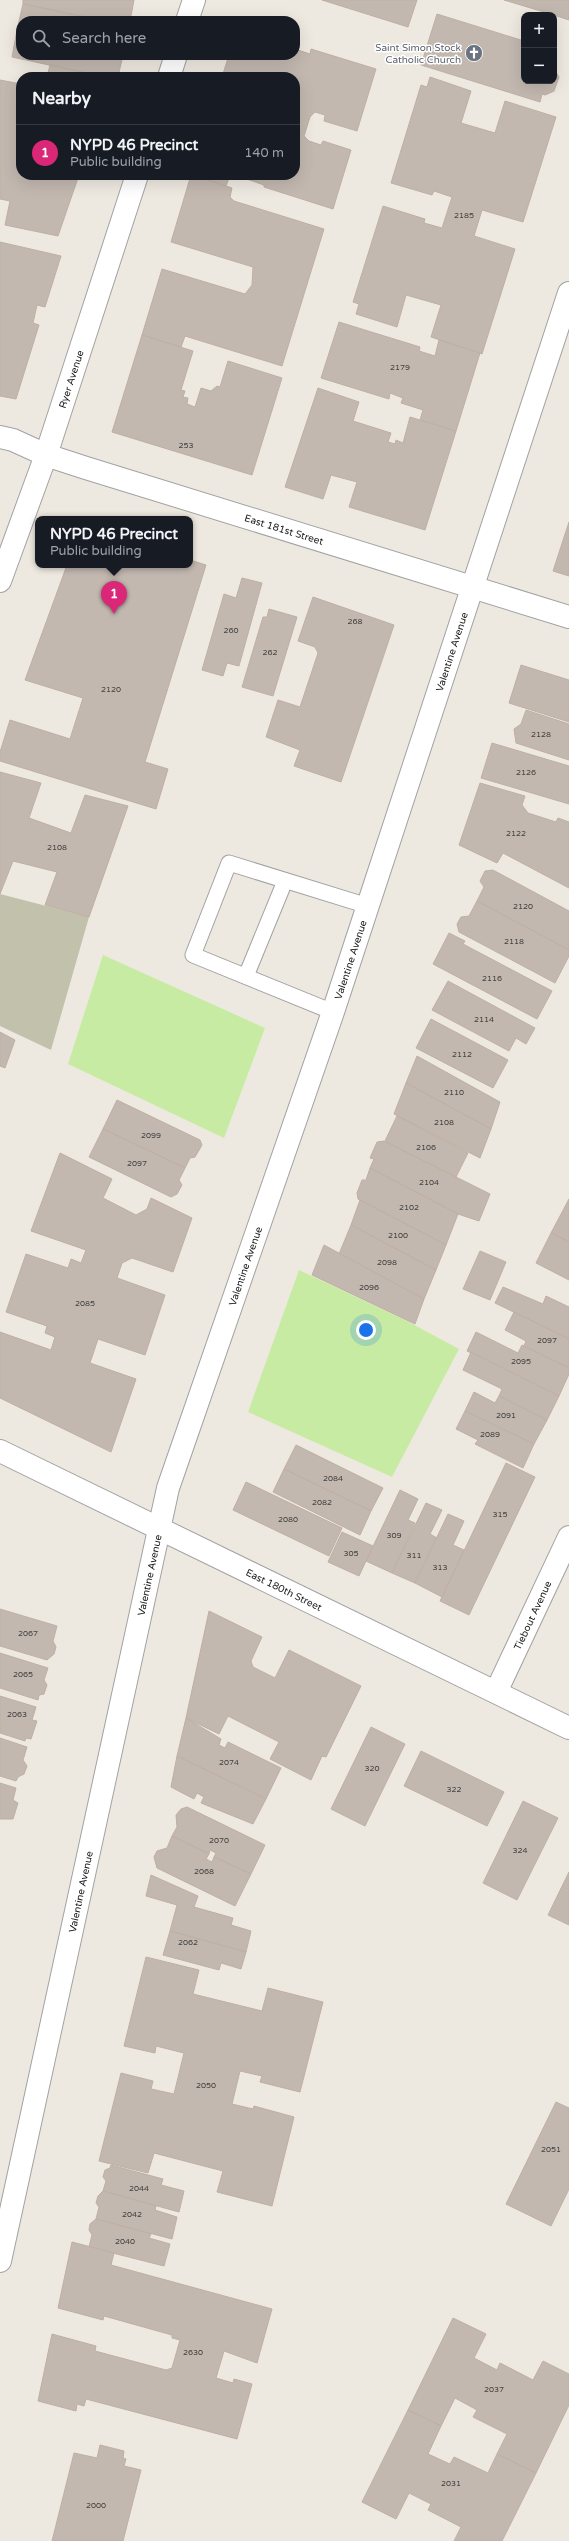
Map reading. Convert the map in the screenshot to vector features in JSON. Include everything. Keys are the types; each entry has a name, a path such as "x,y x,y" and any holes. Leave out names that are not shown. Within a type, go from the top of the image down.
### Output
{"street":[{"path":"189,16 194,0"},
{"path":"171,72 174,60"},
{"name":"Ryer Avenue","path":"0,581 46,455 135,180"},
{"name":"Valentine Avenue","path":"0,2261 168,1488 333,1012 474,587 569,292"},
{"name":"East 181st Street","path":"0,437 13,440 46,455 569,617"},
{"name":"East 180th Street","path":"0,1451 569,1728"},
{"name":"Tiebout Avenue","path":"496,1692 569,1537"}],"lane":[{"path":"333,1012 194,955 229,863 368,906"},
{"path":"246,976 285,881"}],"shaded area":[{"path":"0,894 89,917 51,1050 0,1026"}],"green space":[{"path":"103,955 265,1028 224,1138 68,1064"},
{"path":"299,1270 405,1320 459,1349 392,1477 248,1412"}],"building":[{"path":"23,0 134,0 131,16 80,16 23,4"},
{"path":"322,0 417,0 408,27"},
{"path":"504,0 569,0 569,20 557,16 557,12 544,12"},
{"path":"23,4 80,16 20,16"},
{"name":"Saint Simon Stock Catholic Church","path":"437,14 521,40 521,84 556,84 554,91 545,95 542,94 540,102 421,65"},
{"path":"16,35 16,58 12,57"},
{"path":"311,49 376,69 357,131 324,121 325,115 315,112 310,117 304,136 309,141 321,145 323,141 351,150 333,209 264,187 264,185 250,180 300,180 300,72 224,72 227,60 300,60 300,51 310,54"},
{"path":"26,60 122,60 119,72 82,72"},
{"path":"50,65 82,72 48,72"},
{"path":"430,77 471,91 461,123 495,133 505,101 556,117 523,222 482,210 474,236 515,249 482,354 431,337 441,305 406,295 397,327 356,314 359,304 353,302 383,206 425,219 424,223 442,228 452,197 434,191 432,195 391,183 421,85 427,87"},
{"path":"0,80 16,83 16,180 77,180 58,236 5,225 10,201 0,199"},
{"path":"190,180 207,180 232,188 230,197 234,201 324,229 282,366 185,336 181,347 142,335 162,269 245,294 252,285 253,267 171,242"},
{"path":"207,180 228,180 226,186"},
{"path":"0,242 61,256 45,307 37,305 33,323 39,325 16,399 0,396"},
{"path":"339,322 420,347 419,351 435,356 439,340 480,353 456,431 420,420 423,410 401,403 403,398 390,393 389,399 321,378"},
{"path":"142,335 193,351 181,390 185,391 183,397 188,398 187,404 195,407 201,388 211,391 217,386 220,387 228,361 282,378 252,475 112,432"},
{"path":"318,388 359,402 353,421 391,433 388,442 395,444 396,440 403,443 410,417 456,431 425,530 349,507 357,482 331,475 323,499 285,487"},
{"path":"569,522 569,576 553,571"},
{"path":"193,561 206,565 145,762 168,769 156,809 0,761 0,752 10,720 70,739 83,698 25,680 66,568 193,568"},
{"path":"242,578 262,583 239,666 227,663 223,676 202,670 224,594 236,598"},
{"path":"313,597 394,625 341,782 294,766 300,750 266,737 278,700 300,707 318,653 315,647 298,641"},
{"path":"269,609 297,617 273,696 242,687 263,617 267,617"},
{"path":"521,665 569,680 569,722 509,703"},
{"path":"526,710 569,724 569,760 516,743 514,729 521,724"},
{"path":"492,743 569,766 569,804 481,778"},
{"path":"0,772 41,783 29,818 71,833 85,795 128,806 89,917 45,905 57,872 13,861 0,894"},
{"path":"480,783 525,796 522,805 528,813 556,822 558,818 569,822 569,888 503,853 497,863 459,845"},
{"path":"493,870 569,911 569,950 477,901 484,887 480,881 485,871"},
{"path":"477,901 569,950 569,956 555,983 459,932 457,924 461,917 469,916"},
{"path":"449,933 465,941 463,944 552,991 537,1019 433,964"},
{"path":"448,981 535,1028 526,1044 516,1038 509,1051 432,1010"},
{"path":"431,1019 508,1060 493,1088 416,1048"},
{"path":"0,1032 15,1040 5,1068 0,1066"},
{"path":"417,1056 500,1102 491,1129 406,1083"},
{"path":"406,1083 491,1129 480,1158 394,1114"},
{"path":"117,1100 200,1140 202,1145 195,1157 190,1158 185,1168 103,1129"},
{"path":"397,1116 468,1153 455,1179 385,1141"},
{"path":"103,1129 185,1168 179,1180 182,1185 177,1194 171,1197 89,1157"},
{"path":"384,1141 490,1194 479,1221 458,1214 370,1168 374,1159 370,1158 377,1142"},
{"path":"60,1153 112,1179 103,1198 136,1215 147,1209 151,1198 192,1218 173,1272 132,1258 122,1263 117,1278 165,1295 145,1355 98,1339 90,1363 136,1379 111,1452 0,1398 0,1332 51,1350 55,1337 45,1333 47,1326 6,1312 26,1254 68,1268 71,1259 81,1263 86,1250 31,1231"},
{"path":"370,1168 458,1214 446,1245 358,1199 357,1193 362,1180 366,1180"},
{"path":"569,1199 569,1242 551,1233"},
{"path":"360,1200 446,1245 436,1270 351,1225"},
{"path":"351,1225 436,1270 424,1299 339,1254"},
{"path":"551,1233 569,1242 569,1280 536,1263"},
{"path":"324,1245 424,1299 415,1324 312,1275"},
{"path":"480,1251 506,1262 490,1300 463,1289"},
{"path":"503,1287 543,1304 546,1296 569,1307 569,1339 495,1303"},
{"path":"514,1312 569,1339 569,1368 524,1346 526,1341 505,1330"},
{"path":"476,1332 518,1353 522,1345 569,1368 569,1374 559,1396 467,1351"},
{"path":"471,1352 559,1396 547,1420 499,1396 502,1389 463,1370"},
{"path":"474,1392 495,1403 499,1396 547,1420 534,1444 465,1411"},
{"path":"465,1411 534,1444 523,1468 475,1444 478,1440 456,1429"},
{"path":"296,1445 383,1488 371,1511 284,1469"},
{"path":"506,1463 535,1477 469,1615 440,1601"},
{"path":"284,1469 371,1511 360,1535 273,1492"},
{"path":"246,1482 342,1528 329,1556 233,1510"},
{"path":"400,1490 418,1499 408,1520 415,1523 392,1573 366,1561"},
{"path":"426,1503 442,1510 430,1534 437,1538 415,1583 392,1573"},
{"path":"448,1514 464,1521 453,1545 464,1550 442,1597 415,1583"},
{"path":"342,1532 373,1546 359,1576 328,1562"},
{"path":"0,1609 57,1626 53,1641 56,1647 54,1654 47,1660 0,1646"},
{"path":"209,1611 262,1637 251,1661 253,1667 275,1678 289,1650 361,1686 326,1757 322,1756 311,1780 270,1759 279,1742 228,1716 219,1734 186,1718"},
{"path":"0,1653 48,1668 44,1680 47,1685 44,1694 39,1695 38,1700 0,1688"},
{"path":"0,1696 36,1707 32,1720 37,1721 31,1739 26,1738 25,1741 0,1733"},
{"path":"186,1718 221,1739 219,1745 225,1748 228,1742 281,1768 266,1799 177,1756"},
{"path":"371,1727 405,1744 365,1826 331,1809"},
{"path":"0,1738 27,1747 23,1760 27,1766 24,1774 18,1777 16,1781 0,1776"},
{"path":"421,1751 504,1792 487,1826 404,1786"},
{"path":"177,1756 266,1799 253,1824 201,1803 204,1797 197,1793 194,1799 171,1787"},
{"path":"0,1783 16,1788 13,1800 18,1803 13,1819 0,1819"},
{"path":"523,1801 558,1818 517,1900 483,1883"},
{"path":"187,1807 265,1845 251,1874 214,1857 216,1853 210,1850 209,1854 172,1836 177,1827 176,1815 181,1809"},
{"path":"172,1836 209,1854 206,1859 212,1862 214,1857 251,1874 235,1906 157,1868 154,1857 157,1851 167,1848"},
{"path":"569,1872 569,1925 548,1915"},
{"path":"151,1875 198,1896 194,1907 233,1918 231,1925 251,1931 246,1952 170,1931 177,1905 146,1896"},
{"path":"170,1931 246,1952 241,1969 221,1963 219,1970 163,1955"},
{"path":"146,1957 199,1970 193,1994 262,2011 268,1988 323,2002 300,2092 260,2082 262,2076 240,2071 232,2104 253,2109 254,2106 294,2117 272,2206 217,2192 223,2171 154,2153 148,2173 99,2161 121,2073 153,2081 151,2089 174,2094 184,2053 156,2046 155,2053 124,2046"},
{"path":"556,2102 569,2108 569,2189 551,2226 506,2204"},
{"path":"111,2165 163,2179 161,2185 184,2191 179,2212 103,2191 106,2181 103,2177 105,2170 110,2168"},
{"path":"103,2191 156,2206 155,2210 177,2217 172,2239 96,2219 99,2207 96,2203 98,2196"},
{"path":"96,2219 151,2234 149,2238 170,2244 164,2266 89,2247 92,2235 89,2230 90,2224"},
{"path":"72,2242 114,2253 111,2265 272,2309 257,2363 224,2351 216,2378 233,2383 234,2379 252,2384 237,2439 86,2399 84,2406 77,2404 76,2411 38,2401 52,2334 96,2346 95,2351 166,2370 172,2368 180,2340 172,2338 172,2335 104,2316 103,2320 58,2308"},
{"path":"453,2318 486,2334 474,2358 497,2370 500,2363 533,2380 543,2361 569,2374 569,2405 536,2473 497,2454 507,2434 473,2417 477,2410 455,2398 441,2426 408,2410"},
{"path":"408,2410 441,2426 428,2454 450,2464 454,2457 488,2473 497,2454 536,2473 502,2541 454,2541 461,2527 428,2510 431,2504 409,2493 396,2519 362,2502"},
{"path":"100,2445 124,2451 123,2458 126,2459 124,2466 141,2470 123,2541 52,2541 74,2453 97,2458"}],"place":[{"name":"Saint Simon Stock Catholic Church","path":"474,53"},
{"name":"NYPD 46 Precinct","path":"114,614"}]}
